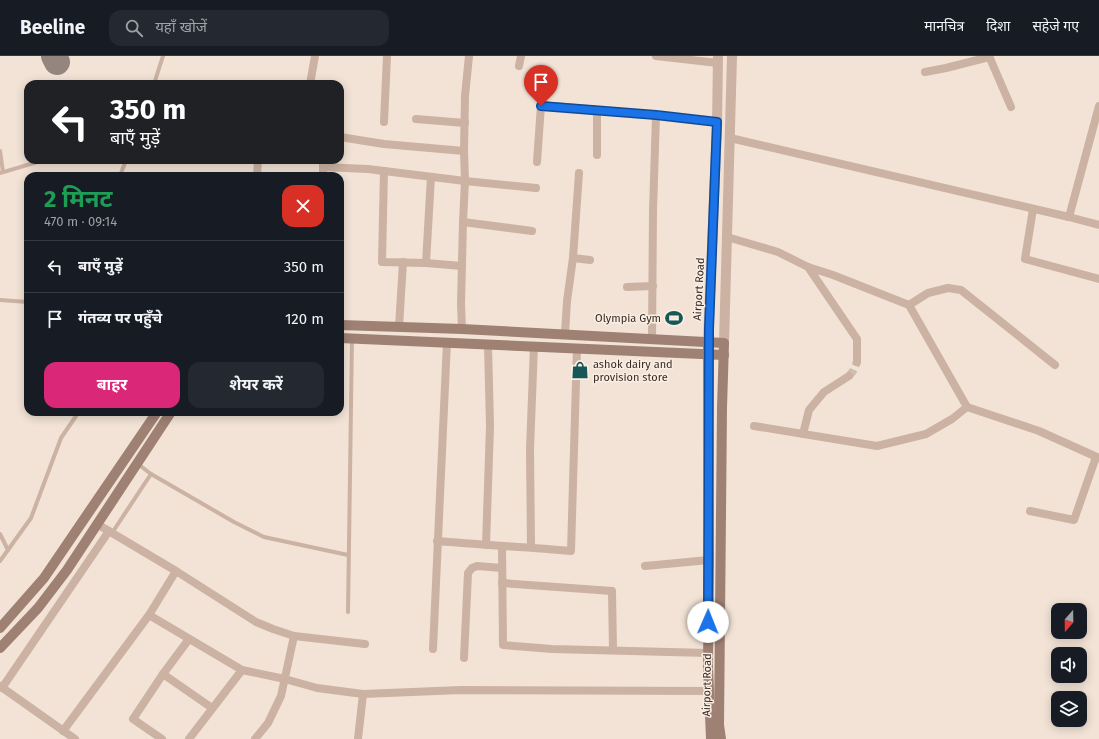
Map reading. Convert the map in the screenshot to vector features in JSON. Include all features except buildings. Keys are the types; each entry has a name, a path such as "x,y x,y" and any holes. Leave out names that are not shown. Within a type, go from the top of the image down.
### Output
{"main road":[{"path":"344,324 724,343"},
{"path":"344,338 724,355"},
{"name":"Airport Road","path":"708,342 708,652 711,739"},
{"name":"Airport Road","path":"721,739 719,724 724,343"},
{"path":"0,628 44,578 154,416"},
{"path":"0,648 38,608 67,570 168,416"}],"street":[{"path":"311,80 315,56"},
{"path":"384,122 386,56"},
{"path":"462,329 460,304 465,181 465,96 469,56"},
{"path":"519,66 521,56"},
{"path":"656,56 718,60"},
{"name":"Airport Road","path":"724,343 732,56"},
{"path":"926,72 989,57 1011,107"},
{"name":"Airport Road","path":"708,342 718,60"},
{"path":"537,162 541,106 656,115 717,122"},
{"path":"1069,217 1097,125 1099,106"},
{"path":"597,110 597,155"},
{"path":"652,339 656,115"},
{"path":"416,119 465,123"},
{"path":"344,138 384,144 464,152"},
{"path":"730,138 1099,225"},
{"path":"330,164 465,181 536,188"},
{"path":"384,171 382,262 462,266"},
{"path":"565,334 567,301 573,258 579,173"},
{"path":"426,263 431,176"},
{"path":"1033,209 1025,259 1099,279"},
{"path":"463,222 532,231"},
{"path":"727,237 778,252 808,267 833,275 909,305 967,407 1039,431 1098,457 1074,520 1030,511"},
{"path":"573,258 590,260"},
{"path":"399,327 403,262"},
{"path":"808,267 856,339 857,362"},
{"path":"627,287 653,286"},
{"path":"909,305 928,293 948,288 961,290 1055,365"},
{"path":"432,649 447,342"},
{"path":"486,545 490,426 488,344"},
{"path":"531,547 530,449 534,346"},
{"path":"438,541 571,551 577,348"},
{"path":"803,434 809,410 824,392 849,376"},
{"path":"754,426 877,446 926,434 952,419 967,407"},
{"path":"97,524 176,571 256,622 273,630 294,636 365,644"},
{"path":"75,739 1,687 111,532"},
{"path":"502,546 503,645 552,649 708,652"},
{"path":"645,566 709,560"},
{"path":"464,658 468,573 472,568 477,566 502,568"},
{"path":"63,731 149,616 176,571"},
{"path":"502,583 612,591 613,650"},
{"path":"149,616 242,670 285,679 317,688 363,694 461,690 709,691"},
{"path":"255,739 268,723 281,696 294,636"},
{"path":"162,739 133,719 189,638"},
{"path":"189,739 242,670"},
{"path":"163,674 212,708"},
{"path":"358,739 363,694"}],"lane":[{"path":"155,80 164,56"},
{"path":"0,151 2,172 30,164"},
{"path":"0,300 24,302"},
{"path":"348,612 352,338"},
{"path":"0,561 31,518 60,438 76,416"},
{"path":"137,464 234,522 264,537 348,555"},
{"path":"111,532 152,474"},
{"path":"0,534 8,550"}],"taxiway":[{"path":"54,56 57,62"}],"tunnel":[{"path":"849,376 857,362"}],"place":[{"name":"Olympia Gym","path":"674,318"},
{"name":"ashok dairy and provision store","path":"580,370"}],"route":[{"path":"541,106 656,115 717,122 709,329 708,622"}]}
